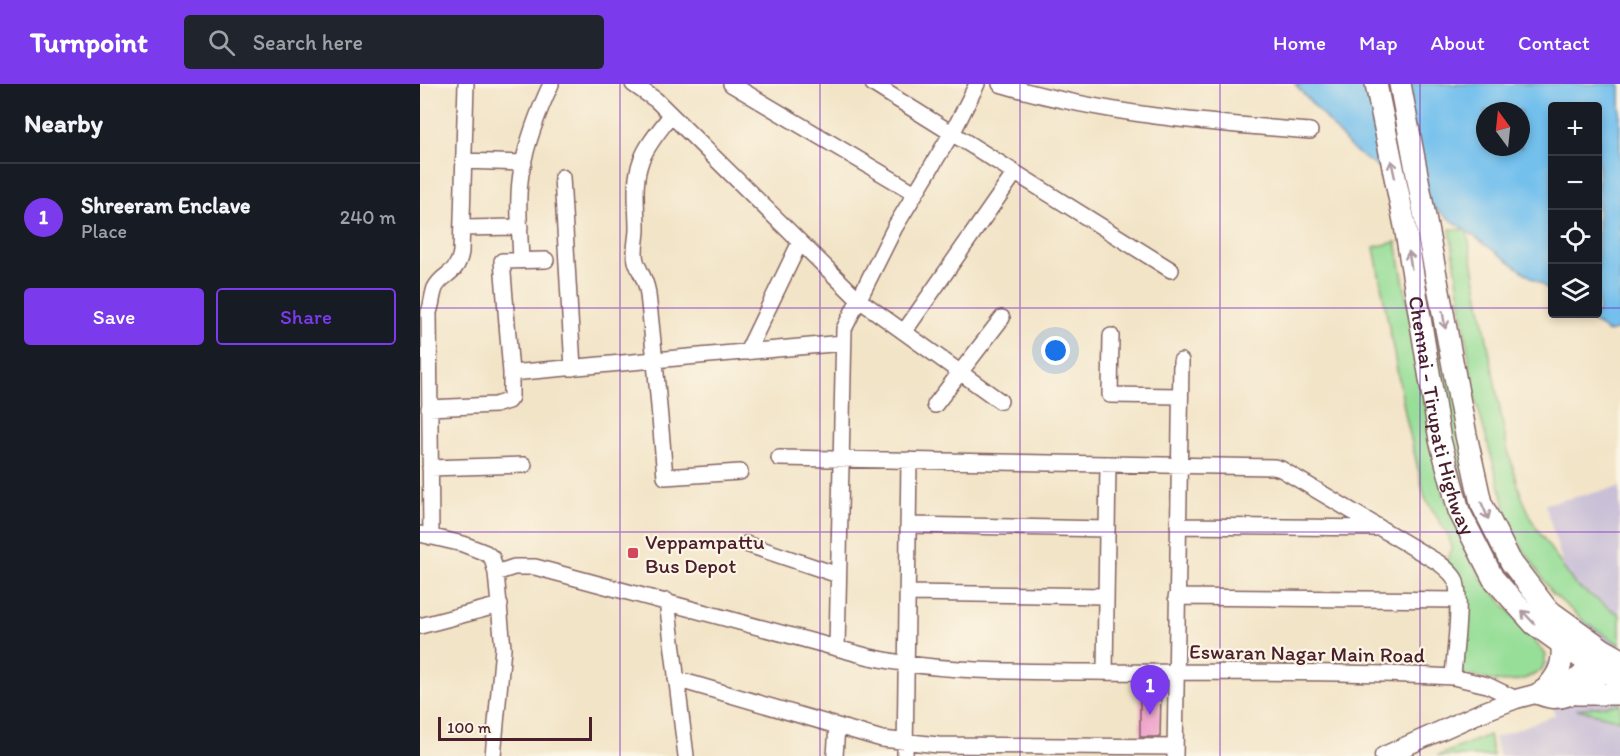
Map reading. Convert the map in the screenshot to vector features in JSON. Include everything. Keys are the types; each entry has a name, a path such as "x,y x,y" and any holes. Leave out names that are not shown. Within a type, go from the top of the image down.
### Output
{"highway":[{"name":"Chennai - Tirupati Highway","path":"1376,84 1405,226 1440,440 1459,511 1493,578 1534,624 1562,644 1609,664"},
{"name":"Chennai - Tirupati Highway","path":"1400,84 1466,435 1481,503 1511,562 1547,609 1609,664"},
{"path":"1542,690 1558,675 1563,661 1562,644"},
{"path":"1577,694 1620,694"}],"main road":[{"path":"1542,690 1554,699 1577,694 1609,664"},
{"path":"1384,756 1516,699 1567,683 1609,664"}],"street":[{"path":"466,84 459,262 435,289 424,313 424,383 429,408 425,450 430,468 425,536 463,544 486,553 492,558 500,605 503,648 493,756"},
{"path":"521,261 520,185 524,164 551,84"},
{"path":"633,84 656,100 858,299 1000,401"},
{"path":"730,84 915,192"},
{"path":"873,84 1171,270"},
{"path":"837,647 844,329 915,192 952,133 977,84"},
{"path":"1000,84 1056,99 1148,115 1310,131"},
{"path":"671,115 646,149 636,182 635,257 646,280 656,361 665,477 740,472"},
{"path":"463,161 524,164"},
{"path":"904,332 1015,173"},
{"path":"561,177 573,368"},
{"path":"462,228 520,227"},
{"path":"747,352 800,242"},
{"path":"429,408 503,404 511,397 502,261 546,260"},
{"path":"935,405 1002,318"},
{"path":"1111,336 1110,395 1180,396"},
{"path":"511,373 843,343"},
{"path":"676,679 882,739 905,749 1175,751 1181,361"},
{"path":"779,458 1274,467 1292,474 1451,572 1456,581 1458,600 1453,677"},
{"path":"905,749 908,664 909,460"},
{"path":"1105,672 1108,464"},
{"path":"430,468 524,465"},
{"path":"909,525 1107,529"},
{"path":"1178,526 1380,528"},
{"path":"746,544 838,575"},
{"name":"Eswaran Nagar Main Road","path":"496,573 514,567 535,567 870,657 908,664 970,669 1453,677 1487,685 1516,699"},
{"path":"908,593 1106,596"},
{"path":"1176,597 1458,600"},
{"path":"667,602 686,756"},
{"path":"420,626 500,605"},
{"path":"836,756 837,726"}],"shaded area":[{"path":"1620,487 1620,756 1500,756 1494,738 1555,715 1545,663 1589,651 1545,504"}],"green space":[{"path":"1460,195 1507,447 1521,495 1535,526 1575,585 1620,615 1620,645 1584,621 1552,593 1512,532 1474,393 1450,229 1465,230"},
{"path":"1419,222 1508,578 1491,555 1478,530 1458,477 1451,449 1412,223"},
{"path":"1396,242 1444,496 1480,576 1546,655 1542,670 1521,680 1501,682 1459,673 1447,561 1452,547 1448,535 1425,498 1406,418 1374,247"},
{"path":"1620,704 1620,720 1577,709"},
{"path":"1489,735 1493,756 1437,756"}],"water":[{"path":"1295,84 1620,84 1620,329 1608,332 1588,318 1602,318 1602,102 1548,102 1548,289 1353,150"}],"building":[{"path":"1140,692 1161,692 1160,737 1140,737"}],"place":[{"name":"Veppampattu Bus Depot","path":"633,553"},
{"name":"Shreeram Enclave","path":"1150,715"}]}
